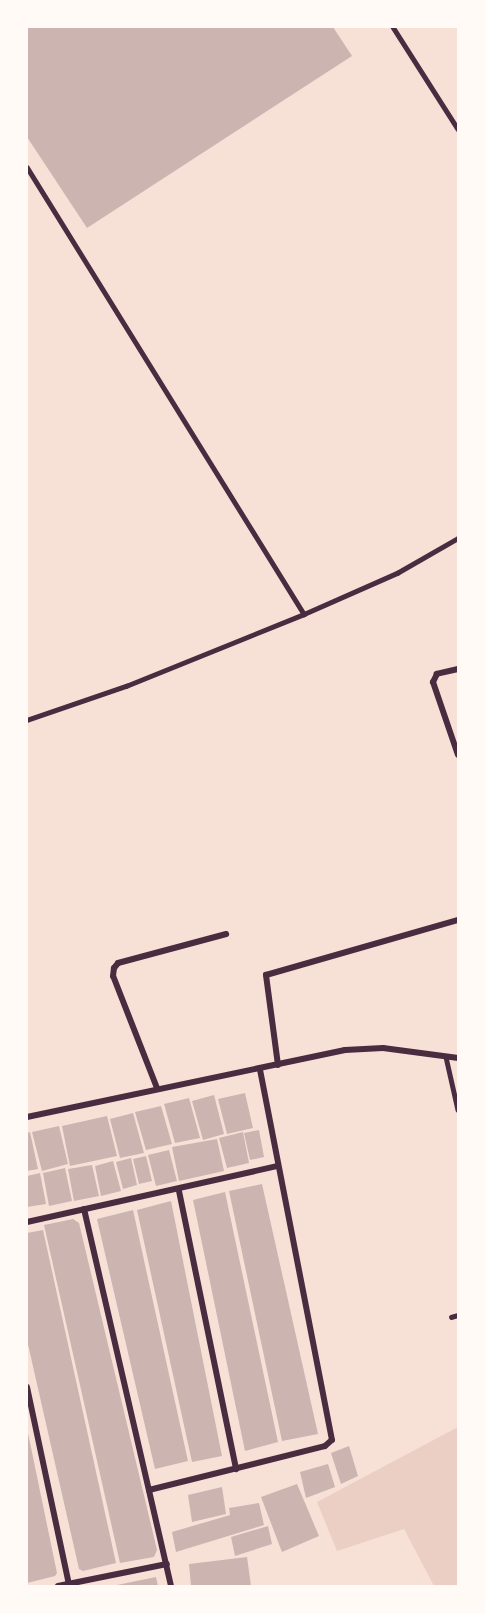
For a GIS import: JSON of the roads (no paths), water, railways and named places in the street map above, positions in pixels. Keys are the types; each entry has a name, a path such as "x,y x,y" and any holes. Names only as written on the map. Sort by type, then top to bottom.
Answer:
{"street":[{"path":"458,669 437,674 433,682 458,755"},
{"path":"278,1065 266,975 458,920"},
{"path":"157,1088 113,976 114,968 118,963 226,934"},
{"path":"27,1117 157,1088 367,1047 458,1058"},
{"path":"149,1490 325,1446 332,1440 260,1068"},
{"path":"27,1222 179,1191 278,1166"},
{"path":"179,1191 236,1469"},
{"path":"84,1209 171,1586"},
{"path":"27,1387 69,1584"},
{"path":"58,1586 167,1564"}],"lane":[{"path":"393,27 458,129"},
{"path":"27,167 30,177 304,614"},
{"path":"27,720 126,686 304,614 397,573 458,538"},
{"path":"446,1058 458,1110"},
{"path":"451,1317 458,1315"}]}
